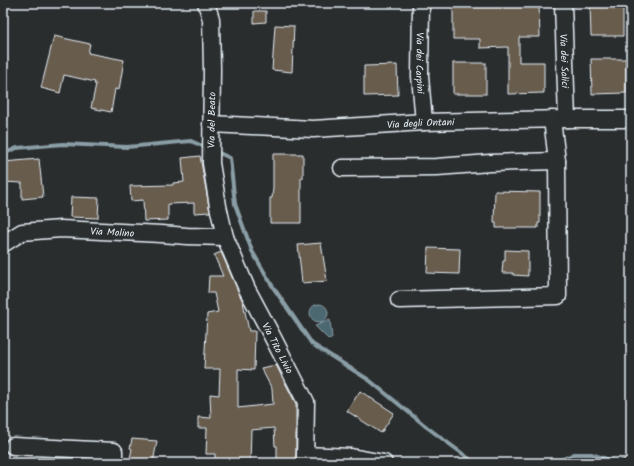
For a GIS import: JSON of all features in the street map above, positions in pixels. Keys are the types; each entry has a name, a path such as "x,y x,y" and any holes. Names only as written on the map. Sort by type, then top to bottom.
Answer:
{"street":[{"name":"Via del Beato","path":"206,3 211,19 211,163 225,237"},
{"name":"Via dei Carpini","path":"421,3 420,76 424,122"},
{"name":"Via dei Salici","path":"399,300 558,296 557,161 563,3"},
{"name":"Via degli Ontani","path":"211,132 313,129 424,122 559,119 631,120"},
{"path":"342,168 437,167 490,163 557,161"},
{"name":"Via Molino","path":"3,244 22,232 62,229 225,237"},
{"name":"Via Tito Livio","path":"225,237 247,290 306,402 305,459"},
{"path":"13,446 114,451 114,463"},
{"path":"305,459 351,457 384,463"}],"water":[{"path":"319,304 325,307 328,313 325,319 319,322 313,319 310,313 313,307"},
{"path":"330,320 332,338 328,339 315,326"}],"building":[{"path":"590,4 623,4 623,36 591,36"},
{"path":"539,5 540,37 519,37 519,62 544,62 544,93 508,94 508,47 480,48 480,39 453,39 453,6"},
{"path":"254,11 266,11 266,22 254,23"},
{"path":"275,25 294,26 292,72 272,70"},
{"path":"54,36 90,44 88,53 124,60 119,90 115,89 111,112 91,108 96,84 94,84 95,82 64,75 60,93 41,88"},
{"path":"591,59 626,59 626,93 592,94"},
{"path":"453,63 486,63 486,94 453,94"},
{"path":"397,65 398,95 364,96 364,66"},
{"path":"273,154 303,154 303,178 301,178 301,223 270,223 270,198 272,198 273,188"},
{"path":"200,156 210,212 194,213 194,203 168,204 168,220 144,221 143,200 131,201 130,186 173,185 173,183 184,182 182,158"},
{"path":"39,159 43,197 22,199 22,183 3,182 3,162"},
{"path":"495,191 540,192 540,223 538,223 538,228 496,228 496,223 494,223"},
{"path":"71,197 99,198 98,218 70,217"},
{"path":"321,243 327,281 302,283 298,245"},
{"path":"428,248 460,249 459,274 427,273"},
{"path":"505,250 528,251 528,276 513,275 513,273 502,273 503,261 505,261"},
{"path":"221,252 243,302 249,331 255,331 254,370 238,369 238,408 273,404 272,389 261,368 276,365 296,404 296,463 277,463 277,446 275,446 274,428 251,430 250,463 215,463 215,454 206,454 207,428 198,428 198,417 211,418 210,394 219,395 220,369 204,369 207,314 218,312 214,293 208,293 209,276 223,276 214,255"},
{"path":"360,391 394,413 381,433 347,411"},
{"path":"132,439 157,441 153,463 129,463 132,449 130,448"}],"waterway":[{"path":"3,154 17,148 63,144 127,147 191,141 207,148"},
{"path":"215,151 230,158 235,204 252,251 273,287 312,344 369,380 428,428 475,463"},
{"path":"555,463 574,454 591,454 618,463"},
{"path":"619,463 631,457"}]}
